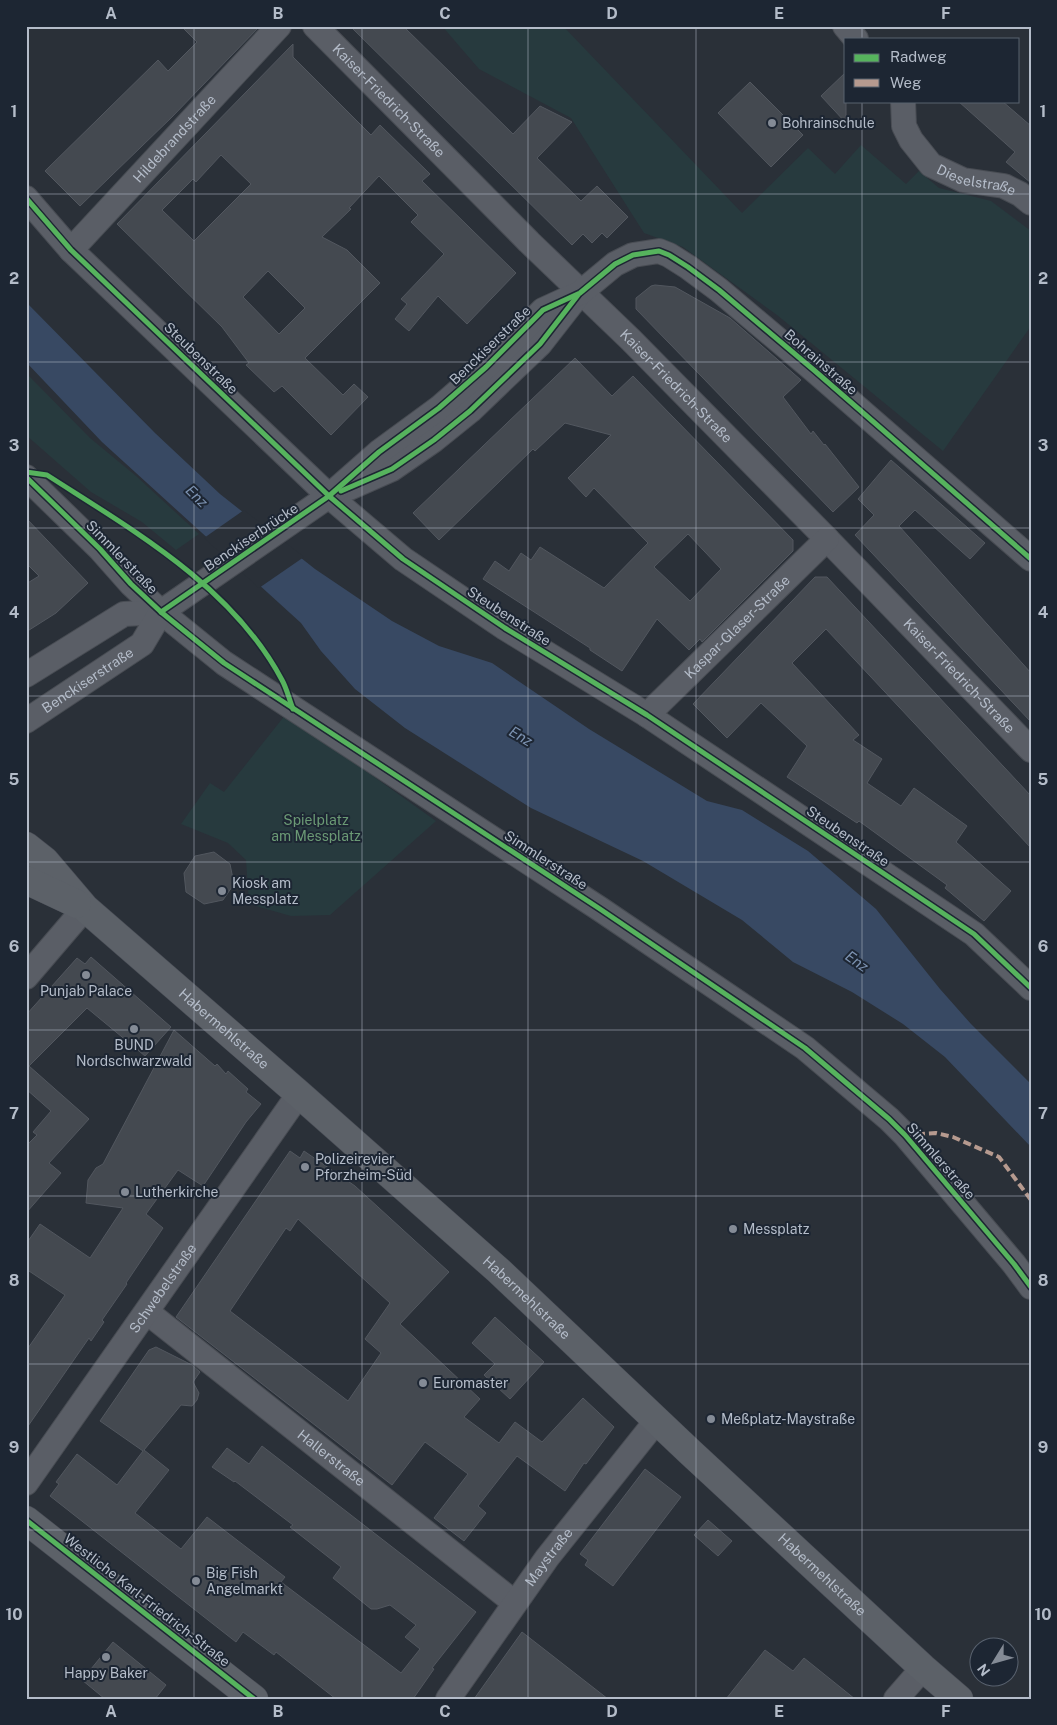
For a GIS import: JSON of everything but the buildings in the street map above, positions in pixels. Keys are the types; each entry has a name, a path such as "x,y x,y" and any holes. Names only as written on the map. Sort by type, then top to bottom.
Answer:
{"main road":[{"name":"Habermehlstraße","path":"26,846 45,861 85,908 499,1271 958,1699"},
{"name":"Habermehlstraße","path":"26,880 85,908"},
{"name":"Westliche Karl-Friedrich-Straße","path":"26,1520 254,1699"}],"street":[{"name":"Hildebrandstraße","path":"71,250 279,26"},
{"name":"Kaiser-Friedrich-Straße","path":"316,26 580,292 631,340 1031,750"},
{"path":"845,26 855,38"},
{"name":"Dieselstraße","path":"903,102 904,126 911,140 931,165 963,180 1004,186 1020,194 1031,203"},
{"name":"Steubenstraße","path":"26,198 71,250 329,496 403,559 505,628 647,715 974,934 1031,988"},
{"name":"Bohrainstraße","path":"580,292 616,264 633,255 658,252 669,255 726,296 1031,558"},
{"path":"329,496 392,468 434,440 470,411 540,344 580,292"},
{"name":"Simmlerstraße","path":"26,477 100,549 131,584 161,612 224,662 600,909 805,1048 889,1119 905,1135 1014,1264 1031,1287"},
{"name":"Benckiserbrücke","path":"161,612 329,496"},
{"name":"Kaspar-Glaser-Straße","path":"647,715 827,539"},
{"path":"26,675 124,614 161,612"},
{"name":"Benckiserstraße","path":"26,721 142,644 161,612"},
{"path":"26,977 85,908"},
{"name":"Schwebelstraße","path":"26,1483 299,1094"},
{"name":"Hallerstraße","path":"147,1312 515,1603"},
{"name":"Maystraße","path":"448,1699 570,1528 657,1420"},
{"path":"896,1699 923,1668"}],"green space":[{"path":"442,26 563,26 742,213 808,148 835,174 861,145 906,184 919,171 939,188 991,201 1031,231 1031,326 943,451 777,315 683,247 644,233 571,118 479,69"},
{"path":"26,373 90,438 136,476 199,534 176,550 142,522 91,492 26,435"},
{"name":"Spielplatz am Messplatz","path":"286,714 436,821 330,915 291,916 249,904 246,860 228,843 181,824 210,783 224,792"}],"water":[{"name":"Enz","path":"26,302 155,433 220,494 315,569 392,621 439,646 492,663 589,729 707,801 742,810 808,851 876,909 940,989 971,1024 1031,1084 1031,1147 945,1057 903,1024 852,992 793,962 742,920 643,861 531,808 405,728 355,689 321,651 301,623 102,442 26,362"}],"pier":[{"path":"244,510 304,557 259,588 204,538"}],"marked path":[{"path":"905,1135 936,1133 953,1137 999,1157 1031,1200"}],"cycle path":[{"path":"26,198 71,250 329,496 403,559 505,628 647,715 974,934 1031,988"},
{"path":"161,612 329,496 379,452 439,408 486,367 543,310 580,293 615,264 633,255 659,251 688,267 719,290 1031,559"},
{"path":"341,491 392,469 434,440 470,411 540,344 578,295"},
{"path":"26,472 47,475 113,517 178,563 209,589 236,616 261,646 282,680 293,709"},
{"path":"26,477 100,549 131,584 161,612 224,663 600,909 805,1048 889,1119 905,1135 1014,1264 1031,1287"},
{"path":"26,1520 254,1699"}],"place":[{"name":"Bohrainschule","path":"772,123"},
{"name":"Kiosk am Messplatz","path":"222,891"},
{"name":"Punjab Palace","path":"86,975"},
{"name":"BUND Nordschwarzwald","path":"134,1029"},
{"name":"Polizeirevier Pforzheim-Süd","path":"305,1167"},
{"name":"Lutherkirche","path":"125,1192"},
{"name":"Messplatz","path":"733,1229"},
{"name":"Euromaster","path":"423,1383"},
{"name":"Meßplatz-Maystraße","path":"711,1419"},
{"name":"Big Fish Angelmarkt","path":"196,1581"},
{"name":"Happy Baker","path":"106,1657"}]}
